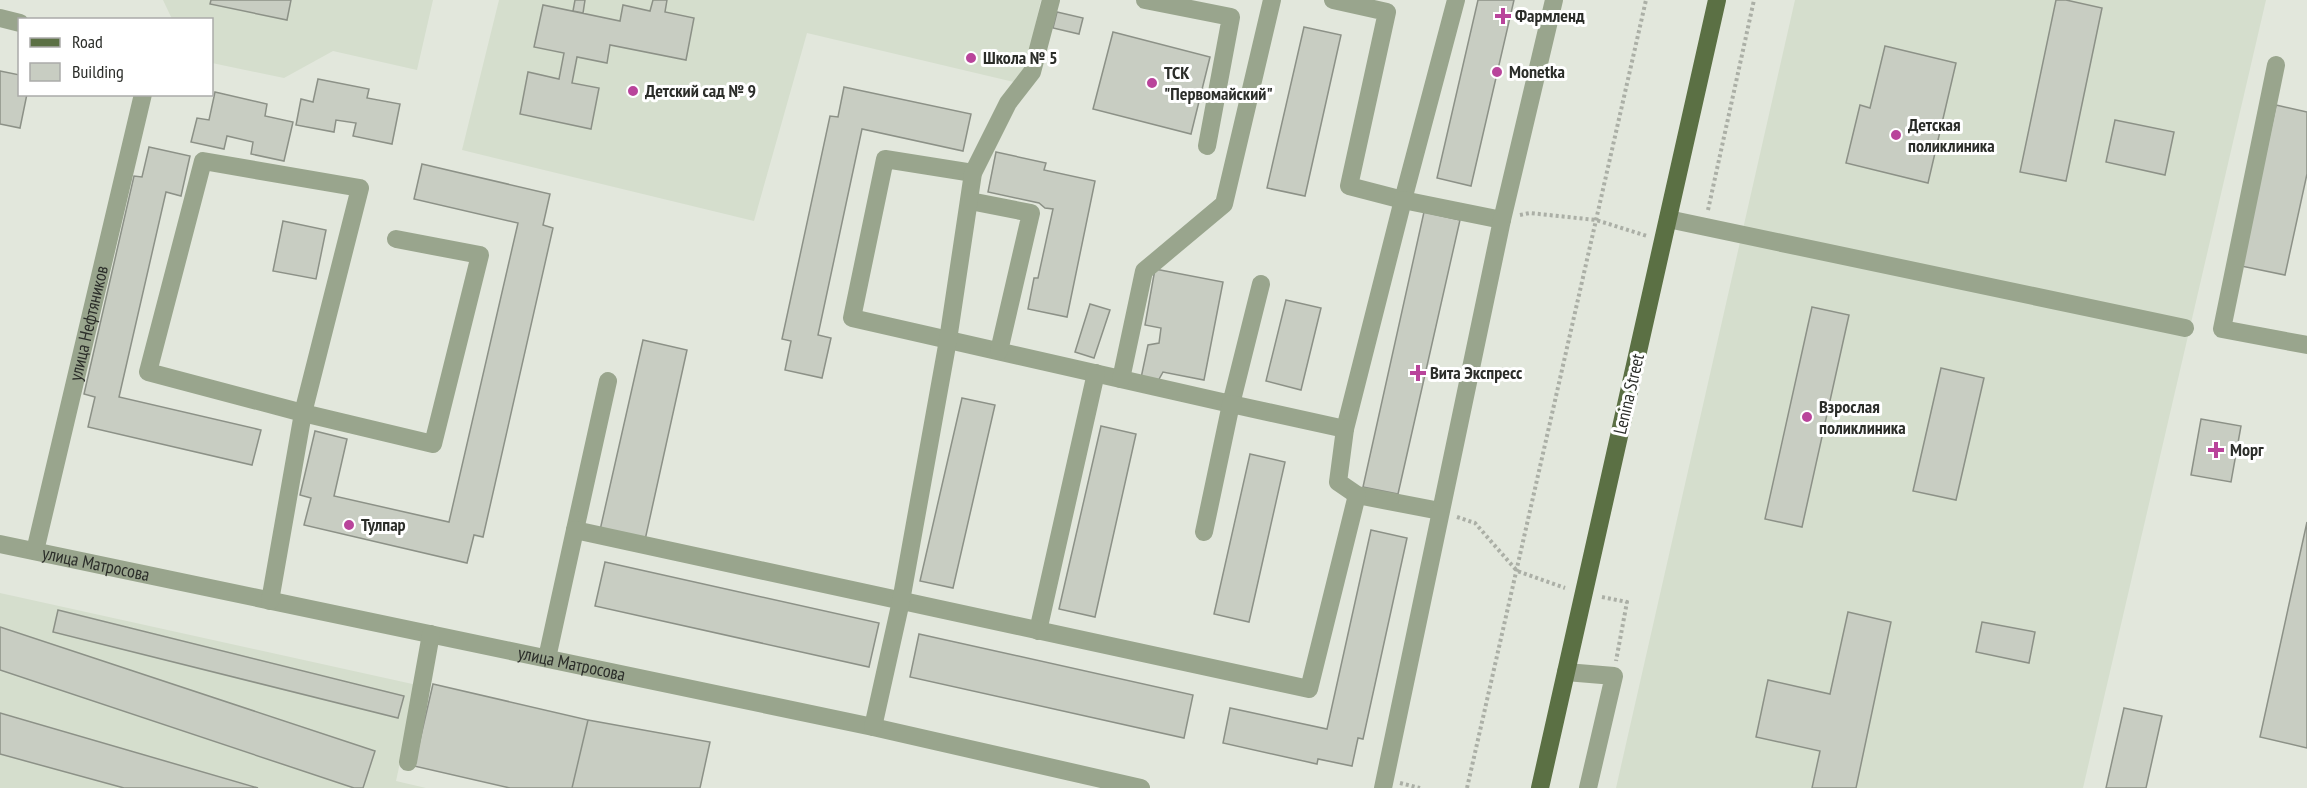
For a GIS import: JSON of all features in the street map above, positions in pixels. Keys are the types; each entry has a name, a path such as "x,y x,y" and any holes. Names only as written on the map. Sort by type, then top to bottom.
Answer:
{"main road":[{"name":"Lenina Street","path":"1540,788 1717,0"}],"street":[{"path":"873,727 901,601 948,340 973,173 1008,103 1032,72 1051,0"},
{"path":"1145,0 1231,17 1208,146"},
{"path":"1120,379 1144,271 1224,204 1272,0"},
{"path":"1333,0 1389,6 1349,186 1403,200 1502,220"},
{"path":"1440,511 1357,495 1338,482 1345,429 1456,0"},
{"path":"1383,788 1502,220 1554,0"},
{"path":"0,18 18,22"},
{"path":"2276,65 2222,329 2307,345"},
{"name":"улица Нефтяников","path":"35,551 143,96"},
{"path":"973,173 885,159 852,318 1345,429"},
{"path":"270,601 303,413 360,188 203,161 148,372 303,413 433,444 480,255 396,239"},
{"path":"970,201 1031,213 999,351"},
{"path":"1668,219 2185,328"},
{"path":"1203,532 1231,404 1261,284"},
{"path":"1038,631 1096,373"},
{"path":"548,658 608,381"},
{"path":"575,530 1309,689 1357,495"},
{"name":"улица Матросова","path":"0,544 873,727 1141,788"},
{"path":"408,762 431,634"},
{"path":"1566,672 1614,676 1588,788"}],"path":[{"path":"1467,788 1646,0"},
{"path":"1704,227 1754,0"},
{"path":"1502,220 1530,213 1596,220 1663,241"},
{"path":"1440,511 1475,523 1517,571 1565,588"},
{"path":"1602,597 1627,602 1614,676"}],"shaded area":[{"path":"163,0 433,0 417,70 333,51 284,78 213,63 213,18 172,18"},
{"name":"Детский сад № 9","path":"499,0 1041,0 1022,84 807,33 754,221 462,150"},
{"path":"1795,0 2266,0 2083,788 1616,788"},
{"path":"0,593 417,685 396,781 426,788 0,788"}],"building":[{"path":"211,0 291,0 287,20 210,4"},
{"path":"575,0 585,0 583,13 573,11"},
{"path":"653,0 667,0 665,12 694,18 686,60 610,45 607,63 577,57 572,83 599,88 591,129 520,114 528,72 559,79 564,53 534,47 543,5 620,21 623,5 650,11"},
{"path":"1478,0 1514,0 1471,186 1437,178"},
{"path":"2056,0 2102,8 2066,181 2020,172"},
{"path":"1057,12 1083,18 1079,34 1053,28"},
{"path":"1304,27 1341,35 1305,196 1267,188"},
{"name":"ТСК \"Первомайский\"","path":"1113,32 1210,57 1191,134 1093,109"},
{"name":"Детская поликлиника","path":"1885,46 1956,63 1928,183 1846,163 1860,105 1870,108"},
{"path":"0,71 18,75 18,96 27,96 20,128 0,124"},
{"path":"318,79 369,89 367,98 400,104 392,144 353,136 356,123 336,120 334,132 296,125 301,99 313,102"},
{"path":"844,87 971,114 963,151 862,129 818,335 831,338 822,378 785,370 791,341 782,339 830,116 838,117"},
{"path":"215,92 267,104 265,116 293,122 284,161 251,154 253,142 227,136 224,149 191,142 197,118 209,120"},
{"path":"2276,105 2307,112 2307,174 2285,275 2241,266"},
{"path":"2115,120 2174,132 2165,175 2106,162"},
{"path":"149,147 190,156 181,196 166,192 119,397 261,430 252,465 88,427 95,397 84,394 134,176 142,177"},
{"path":"996,152 1046,163 1044,170 1095,181 1067,317 1028,309 1034,278 1038,278 1053,209 1045,208 1039,203 988,192"},
{"path":"422,164 550,194 543,225 553,228 483,537 474,535 467,563 304,525 311,498 300,495 315,431 347,439 334,496 449,522 518,223 414,199"},
{"path":"1424,212 1460,220 1398,494 1363,487"},
{"path":"283,221 326,230 316,279 273,271"},
{"path":"1155,269 1223,282 1204,380 1163,372 1158,381 1141,378 1148,345 1159,343 1161,328 1145,325"},
{"path":"1286,300 1321,308 1301,390 1266,381"},
{"path":"1090,304 1110,310 1094,358 1075,352"},
{"name":"Взрослая поликлиника","path":"1812,307 1849,315 1802,527 1765,519"},
{"path":"643,340 687,350 643,549 598,539"},
{"path":"1941,368 1984,378 1956,500 1913,491"},
{"path":"962,398 995,405 953,588 920,581"},
{"name":"Морг","path":"2201,419 2241,426 2231,482 2191,475"},
{"path":"1101,426 1136,434 1095,617 1059,609"},
{"path":"1250,454 1285,462 1249,622 1214,614"},
{"path":"2307,522 2307,748 2260,737"},
{"path":"1371,530 1407,538 1363,739 1358,738 1352,766 1318,759 1317,764 1223,743 1230,708 1327,729"},
{"path":"605,562 879,623 869,667 595,606"},
{"path":"58,610 404,696 398,718 53,632"},
{"path":"1848,612 1891,622 1856,788 1812,788 1820,751 1756,737 1768,680 1830,694"},
{"path":"1982,622 2035,632 2029,663 1976,652"},
{"path":"0,627 375,751 363,788 354,788 0,670"},
{"path":"919,634 1193,695 1184,738 910,677"},
{"path":"433,684 588,720 572,788 510,788 414,766"},
{"path":"2124,708 2162,716 2146,788 2106,788"},
{"path":"0,713 258,788 124,788 0,754"},
{"path":"588,720 710,742 700,788 572,788"}],"place":[{"name":"Фармленд","path":"1503,16"},
{"name":"Школа № 5","path":"971,58"},
{"name":"Monetka","path":"1497,72"},
{"name":"ТСК \"Первомайский\"","path":"1152,83"},
{"name":"Детский сад № 9","path":"633,91"},
{"name":"Детская поликлиника","path":"1896,135"},
{"name":"Вита Экспресс","path":"1418,373"},
{"name":"Взрослая поликлиника","path":"1807,417"},
{"name":"Морг","path":"2216,450"},
{"name":"Тулпар","path":"349,525"}]}
